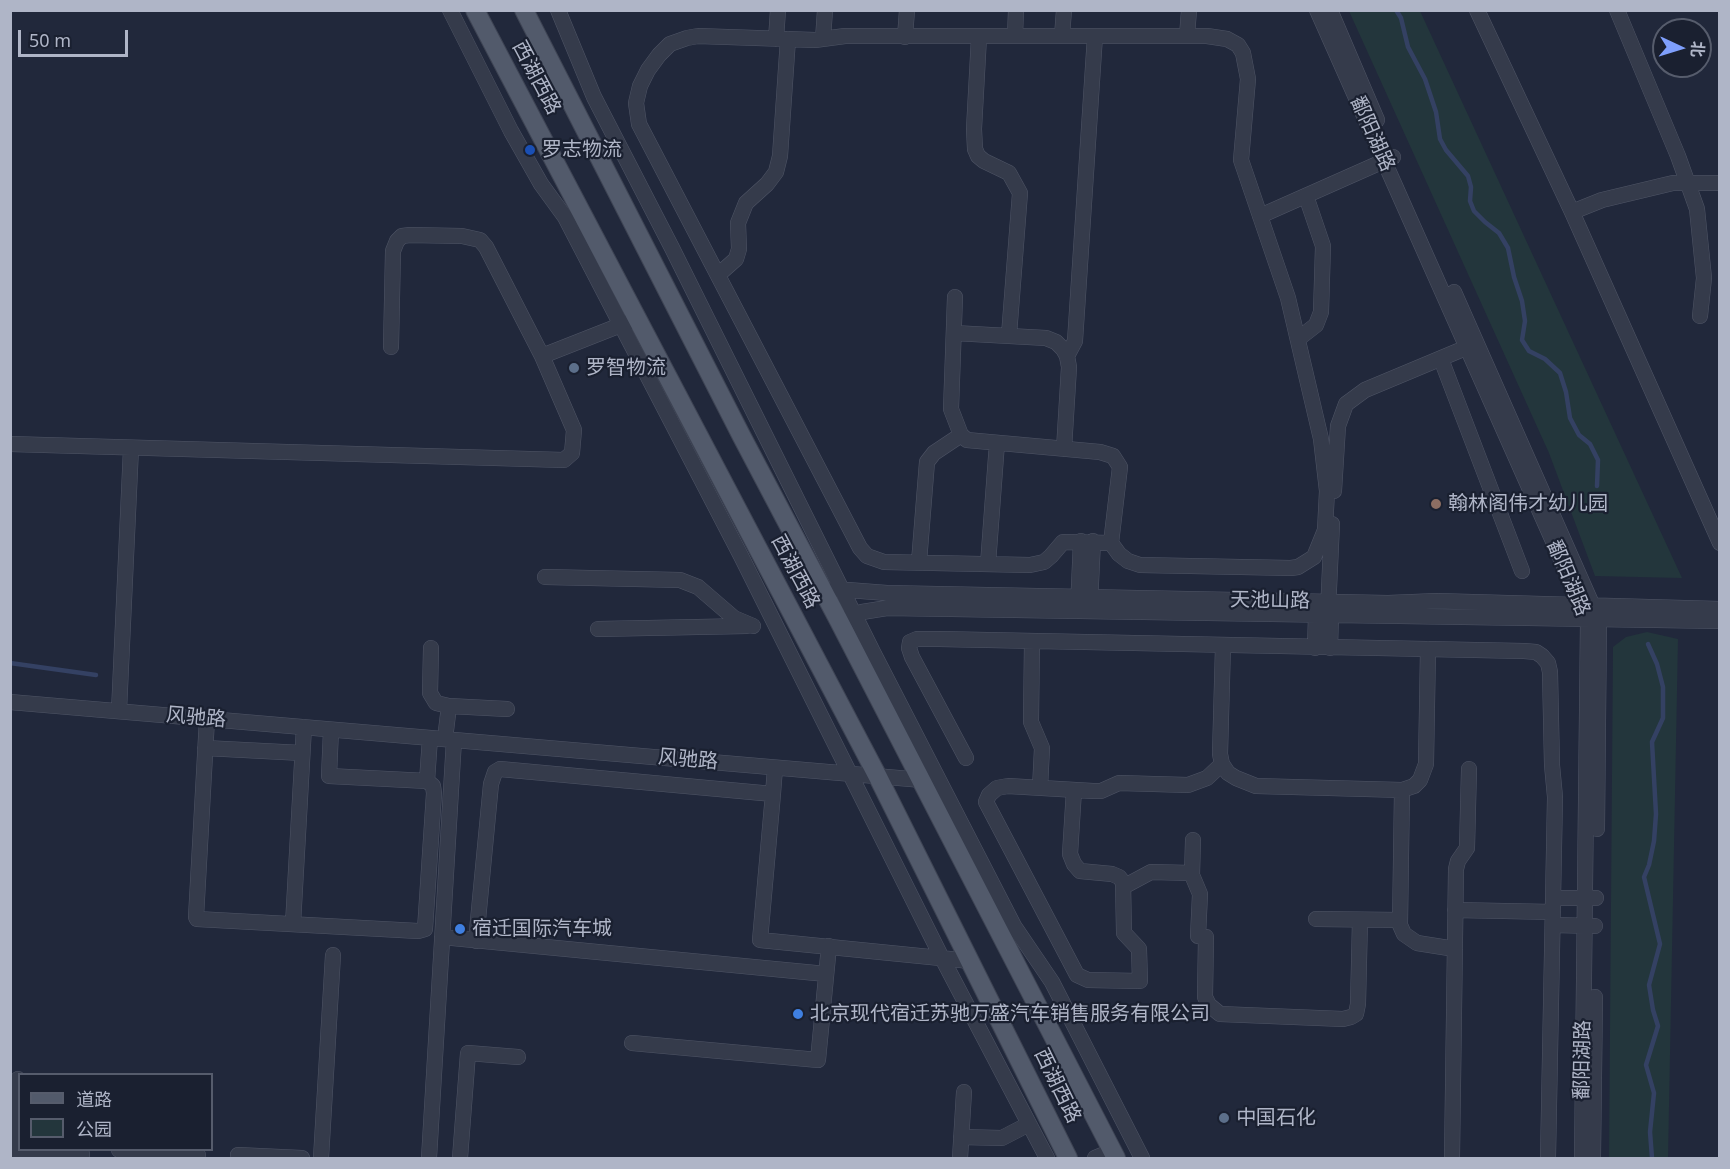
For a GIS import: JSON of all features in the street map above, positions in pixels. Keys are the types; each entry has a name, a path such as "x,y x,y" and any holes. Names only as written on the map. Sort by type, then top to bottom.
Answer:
{"main road":[{"name":"西湖西路","path":"475,10 629,322 795,619 878,777 1068,1158"},
{"name":"西湖西路","path":"524,10 742,437 822,587 847,618 922,780 1114,1155"}],"street":[{"path":"450,10 511,131 541,184 566,217 629,322 774,623 942,958 1047,1158"},
{"path":"558,10 594,97 672,248 842,590 847,618 1014,926 1052,982 1143,1158"},
{"path":"718,274 736,258 739,249 738,223 746,203 767,184 776,172 780,156 782,39 778,10"},
{"path":"823,39 825,10"},
{"path":"905,37 907,10"},
{"path":"1015,36 1016,10"},
{"path":"1062,36 1064,10"},
{"path":"1187,36 1189,10"},
{"name":"鄱阳湖路","path":"1317,10 1389,159 1591,613 1593,1158"},
{"name":"鄱阳湖路","path":"1330,10 1389,159"},
{"path":"1477,10 1572,212 1719,543"},
{"path":"1617,10 1678,156 1697,209 1704,278 1700,316"},
{"path":"1067,356 1075,341 1095,36"},
{"path":"955,297 951,410 961,435 967,440 1108,453 1120,467 1111,543 1128,561 1140,566 1291,568 1298,567 1314,557 1325,530 1327,491 1322,439 1288,298 1241,160 1248,79 1243,53 1238,45 1227,39 1187,36 687,38 670,44 658,55 640,86 636,103 639,124 860,548 867,556 874,560 1037,565 1052,556 1063,542 1111,543"},
{"path":"979,37 975,149 984,161 1009,173 1020,193 1009,335"},
{"path":"1260,216 1389,159"},
{"path":"1572,212 1612,198 1673,183 1719,183"},
{"path":"1298,339 1316,325 1321,312 1323,246 1306,196"},
{"path":"10,444 564,460 572,453 574,430 542,356 486,247 480,240 462,236 410,235 402,236 397,241 393,251 391,347"},
{"path":"542,356 629,322"},
{"path":"954,333 1046,338 1056,342 1063,349 1069,367 1064,448"},
{"path":"1322,648 1338,426 1346,404 1365,390 1472,345"},
{"path":"1441,358 1522,571"},
{"path":"919,562 927,462 934,453 961,435"},
{"path":"988,564 997,442"},
{"path":"119,711 131,448"},
{"path":"1084,604 1087,541"},
{"path":"545,577 680,580 698,587 734,618 753,626"},
{"name":"天池山路","path":"822,587 1084,604 1326,612 1591,613 1719,609"},
{"name":"天池山路","path":"847,618 887,608 1084,604"},
{"name":"天池山路","path":"1591,613 1719,621"},
{"path":"598,628 753,626 795,619"},
{"path":"966,758 912,657 910,642 917,639 939,639 1536,652 1548,663 1555,797 1548,1158"},
{"path":"1032,641 1031,722 1042,748 1040,788"},
{"path":"1223,646 1220,754 1222,764 1228,773 1256,786 1402,790 1414,786 1420,780 1426,764 1428,650"},
{"path":"431,648 430,693 432,699 440,705 507,709"},
{"name":"风驰路","path":"10,702 922,780"},
{"path":"428,781 443,739 449,706"},
{"path":"207,719 196,917 201,920 418,932 425,929 433,786 428,781 329,776 331,730"},
{"path":"293,924 304,727"},
{"path":"429,1158 442,938 443,739"},
{"path":"206,748 302,753"},
{"path":"626,780 628,755"},
{"path":"1074,790 1070,854 1080,871 1113,874 1123,882 1124,933 1139,949 1140,981 1088,980 1077,975 986,802 989,795 997,788 1008,786 1101,791 1119,783 1188,785 1208,778 1222,764"},
{"path":"476,941 491,784 495,772 507,768 772,794"},
{"path":"775,768 760,940 970,961"},
{"path":"1452,1158 1456,869 1458,861 1467,849 1469,769"},
{"path":"1402,790 1400,920 1404,934 1417,943 1455,949"},
{"path":"1193,840 1192,873 1200,894 1198,936 1206,937 1205,997 1209,1005 1220,1014 1343,1019 1356,1014 1360,920"},
{"path":"1123,887 1151,872 1192,873"},
{"path":"1553,912 1591,898"},
{"path":"1455,910 1553,912 1591,926"},
{"path":"1316,919 1400,920"},
{"name":"鄱阳湖路","path":"1582,1158 1591,926"},
{"path":"442,938 826,974"},
{"path":"632,1043 818,1060 829,946"},
{"path":"321,1158 333,955"},
{"path":"460,1158 468,1053 518,1056"},
{"path":"18,1079 12,1152 82,1154 82,1158"},
{"path":"960,1158 964,1092"},
{"path":"961,1137 1002,1138 1029,1124"},
{"path":"151,1151 198,1154"},
{"path":"238,1155 302,1158"},
{"path":"1095,1158 1114,1155"}],"green space":[{"path":"1349,11 1420,11 1682,578 1595,576 1549,453"},
{"path":"1647,632 1678,639 1668,1158 1609,1158 1613,647 1626,637"}],"waterway":[{"path":"1396,10 1401,18 1408,47 1425,79 1436,112 1440,139 1446,150 1468,176 1471,187 1470,201 1474,211 1499,233 1508,248 1522,301 1525,321 1522,340 1529,351 1545,359 1560,373 1570,418 1579,435 1590,444 1598,460 1597,486"},
{"path":"1648,644 1657,664 1663,687 1663,718 1652,742 1656,814 1654,841 1644,877 1660,944 1649,985 1658,1026 1646,1065 1654,1093 1650,1132 1652,1158"},
{"path":"10,663 96,675"}],"place":[{"name":"罗志物流","path":"530,150"},
{"name":"罗智物流","path":"574,368"},
{"name":"翰林阁伟才幼儿园","path":"1436,504"},
{"name":"宿迁国际汽车城","path":"460,929"},
{"name":"北京现代宿迁苏驰万盛汽车销售服务有限公司","path":"798,1014"},
{"name":"中国石化","path":"1224,1118"}]}
